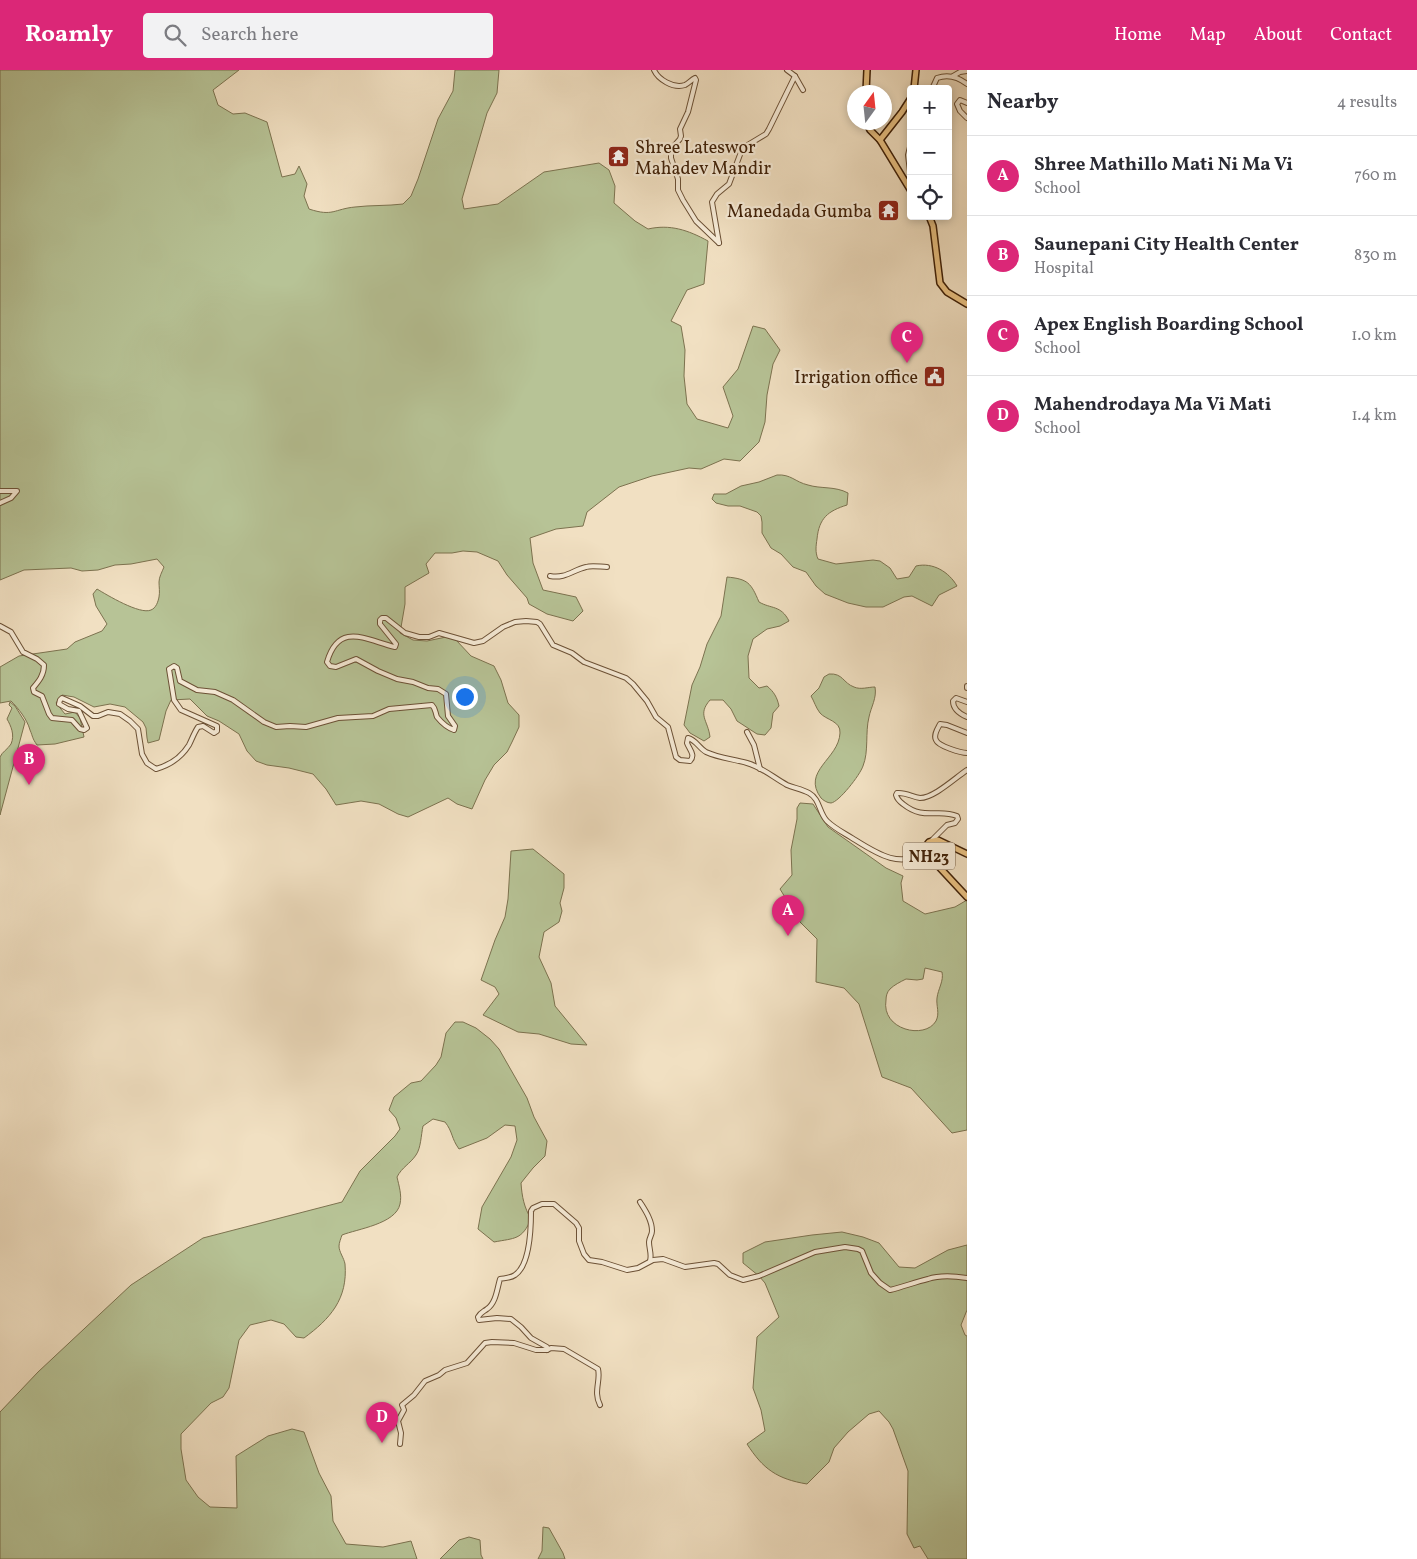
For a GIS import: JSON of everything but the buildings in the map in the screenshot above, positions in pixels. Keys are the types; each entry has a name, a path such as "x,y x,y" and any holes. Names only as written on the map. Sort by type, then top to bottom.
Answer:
{"main road":[{"path":"866,85 867,70"},
{"path":"914,85 916,70"},
{"path":"880,140 907,104"},
{"path":"870,130 880,140 907,184"},
{"path":"931,220 940,283 947,292 967,304"},
{"name":"NH23","path":"967,854 938,840 928,844 926,851 967,898"}],"street":[{"path":"654,70 661,80 675,85 681,86 695,78 696,80 688,112 680,129 681,136 671,152 671,158 678,179 678,190 683,200 696,221 719,243 712,202 717,194 729,184 746,146 766,134 796,76"},
{"path":"787,70 796,76 804,90"},
{"path":"934,85 937,78 953,76 967,71"},
{"path":"953,76 967,84"},
{"path":"967,103 960,100 957,104 960,111 967,118"},
{"path":"0,490 17,491 11,498 0,503"},
{"path":"550,576 572,574 587,566 607,568"},
{"path":"0,626 11,632 23,652 38,659 44,666 44,672 33,688 34,692 42,696 52,718 72,720 80,729 84,730 87,728 79,711 68,709 59,704 62,698 80,706 93,716 108,712 120,714 138,729 142,754 147,763 156,769 169,766 178,758 189,745 198,727 204,726 214,733 217,731 217,726 181,710 174,700 169,669 174,666 177,668 180,681 197,690 215,692 233,700 264,722 276,727 306,727 338,718 373,716 389,709 432,705 437,716 448,728 454,730 455,726 448,716 446,694 438,689 397,679 356,659 336,667 330,666 327,662 328,657 339,641 354,635 395,647 396,644 380,624 382,618 386,618 405,633 419,637 429,637 439,633 474,642 483,641 503,627 515,622 537,622 553,645 572,653 584,662 626,678 633,684 647,701 656,717 668,727 676,757 680,760 690,761 693,758 687,743 688,738 706,751 729,760 747,763 790,786 810,793 815,797 826,821 872,850 896,859 919,856 926,851"},
{"path":"967,702 956,698 953,701 956,710 961,715 967,717"},
{"path":"967,733 940,724 935,737 939,743 958,752 967,753"},
{"path":"746,732 754,745 760,769"},
{"path":"932,841 947,825 955,823 958,819 957,816 918,813 897,799 896,795 902,792 919,798 935,794 967,770"},
{"path":"640,1202 649,1216 651,1224 652,1233 648,1241 651,1252 650,1261"},
{"path":"547,1350 547,1347 531,1338 511,1319 479,1320 478,1317 492,1303 500,1279 509,1278 517,1274 522,1268 530,1244 531,1211 533,1208 552,1203 576,1223 579,1228 579,1241 584,1254 589,1260 611,1264 627,1270 638,1268 650,1261 663,1259 686,1267 714,1263 718,1264 730,1275 743,1280 759,1276 815,1252 845,1247 858,1249 862,1252 871,1273 890,1290 941,1276 967,1278"},
{"path":"400,1444 401,1433 398,1422 404,1410 402,1405 414,1395 425,1381 445,1370 467,1363 485,1343 514,1342 536,1350 564,1349 598,1369 597,1385 600,1405"}],"green space":[{"path":"0,70 239,70 213,90 218,105 233,114 245,113 267,122 282,177 295,174 299,166 307,184 304,196 309,209 329,212 355,207 403,204 411,196 438,119 453,91 455,70 499,70 497,93 487,113 462,199 464,209 498,204 544,172 599,163 609,170 615,186 614,203 635,221 648,229 664,227 679,229 708,241 704,284 687,290 671,321 681,326 685,350 684,376 687,404 697,419 728,428 733,416 723,387 738,369 753,326 765,329 780,350 773,364 767,395 765,422 759,442 740,461 724,459 701,469 689,468 652,476 619,487 587,512 583,526 556,529 530,538 533,563 543,590 576,597 583,611 573,621 547,614 529,604 527,598 507,575 498,561 477,552 435,553 426,564 429,573 405,587 405,604 400,633 413,640 427,641 446,637 456,640 471,656 494,666 501,680 508,703 519,715 519,727 507,752 494,765 472,809 457,804 448,798 408,817 379,804 361,801 336,805 326,789 313,774 256,761 247,751 239,734 219,721 207,716 190,699 171,700 166,711 159,740 148,743 146,728 143,722 125,707 110,704 94,707 74,697 62,695 56,703 65,714 75,712 80,718 84,737 55,744 37,745 27,722 11,701 0,703 0,667 19,656 67,649 75,642 102,631 107,624 96,606 93,594 97,589 139,610 153,609 159,599 159,580 164,567 157,559 115,565 98,570 82,571 71,568 24,570 0,580"},
{"path":"777,475 790,477 804,484 838,489 848,493 847,505 830,513 822,521 816,547 818,559 836,564 880,561 890,568 897,579 909,577 916,566 928,565 945,572 957,586 939,595 932,606 912,596 904,597 883,607 866,607 848,603 825,594 816,586 806,572 793,567 781,554 771,548 762,533 761,516 757,512 740,506 716,503 712,499 714,494 726,494 741,486"},
{"path":"727,577 740,579 748,583 754,590 759,602 783,612 789,621 780,626 767,629 753,639 748,656 749,678 759,688 767,686 775,695 779,706 773,713 771,728 765,735 757,734 737,721 731,709 723,700 710,700 704,710 704,718 710,737 704,741 690,733 684,725 692,685 707,644 721,616"},
{"path":"829,674 837,675 857,688 875,687 875,699 868,723 866,754 863,766 849,788 831,803 821,798 816,789 815,780 818,772 838,742 840,729 836,723 820,713 811,696 819,688 824,677"},
{"path":"10,702 15,706 25,722 0,815 0,757 11,744 13,737 7,719 12,708 9,705"},
{"path":"800,803 813,804 828,827 886,868 903,876 901,883 903,901 925,914 955,907 967,900 967,1130 952,1133 911,1088 882,1077 859,1004 844,988 816,982 817,939 800,922 780,889 792,875 791,850 797,819 797,808","holes":["925,968 942,972 937,998 937,1018 930,1027 914,1031 905,1029 890,1019 886,1010 886,999 889,990 906,979 923,979"]},
{"path":"533,849 564,874 564,888 560,903 562,911 559,922 544,932 539,957 551,983 555,1006 587,1045 571,1044 539,1034 518,1032 483,1015 499,994 495,987 481,980 505,917 511,851"},
{"path":"455,1022 463,1022 476,1028 499,1049 527,1098 534,1117 547,1141 545,1156 521,1183 524,1202 531,1219 528,1226 513,1239 494,1242 478,1229 482,1207 511,1157 517,1140 515,1126 505,1125 487,1138 459,1149 445,1122 433,1119 423,1126 418,1152 397,1177 401,1197 397,1211 375,1225 342,1235 339,1246 345,1264 344,1288 329,1315 304,1338 296,1337 284,1324 271,1320 250,1325 239,1340 229,1388 223,1397 211,1403 181,1434 181,1449 186,1480 198,1497 210,1507 237,1508 236,1456 268,1436 292,1429 304,1432 319,1473 331,1496 333,1521 346,1544 383,1547 411,1541 417,1559 0,1559 0,1412 38,1372 131,1285 203,1238 342,1202 360,1171 400,1129 396,1118 389,1110 394,1097 411,1083 421,1081 436,1065 441,1057 446,1033"},
{"path":"842,1232 879,1243 899,1267 915,1268 948,1250 967,1245 967,1310 961,1325 967,1336 967,1559 928,1559 920,1546 914,1548 907,1534 908,1471 893,1429 879,1411 869,1414 848,1432 834,1448 829,1462 807,1484 787,1479 772,1472 759,1460 747,1444 765,1431 761,1410 753,1388 757,1337 779,1317 765,1283 743,1263 743,1253 765,1242"},
{"path":"543,1527 549,1528 565,1559 538,1559 542,1551"},
{"path":"469,1537 480,1540 483,1559 440,1559 459,1540"}],"place":[{"name":"Shree Lateswor Mahadev Mandir","path":"619,157"},
{"name":"Manedada Gumba","path":"888,211"},
{"name":"Apex English Boarding School","path":"907,363"},
{"name":"Irrigation office","path":"934,377"},
{"name":"Saunepani City Health Center","path":"29,785"},
{"name":"Shree Mathillo Mati Ni Ma Vi","path":"788,936"},
{"name":"Mahendrodaya Ma Vi Mati","path":"382,1443"}]}
